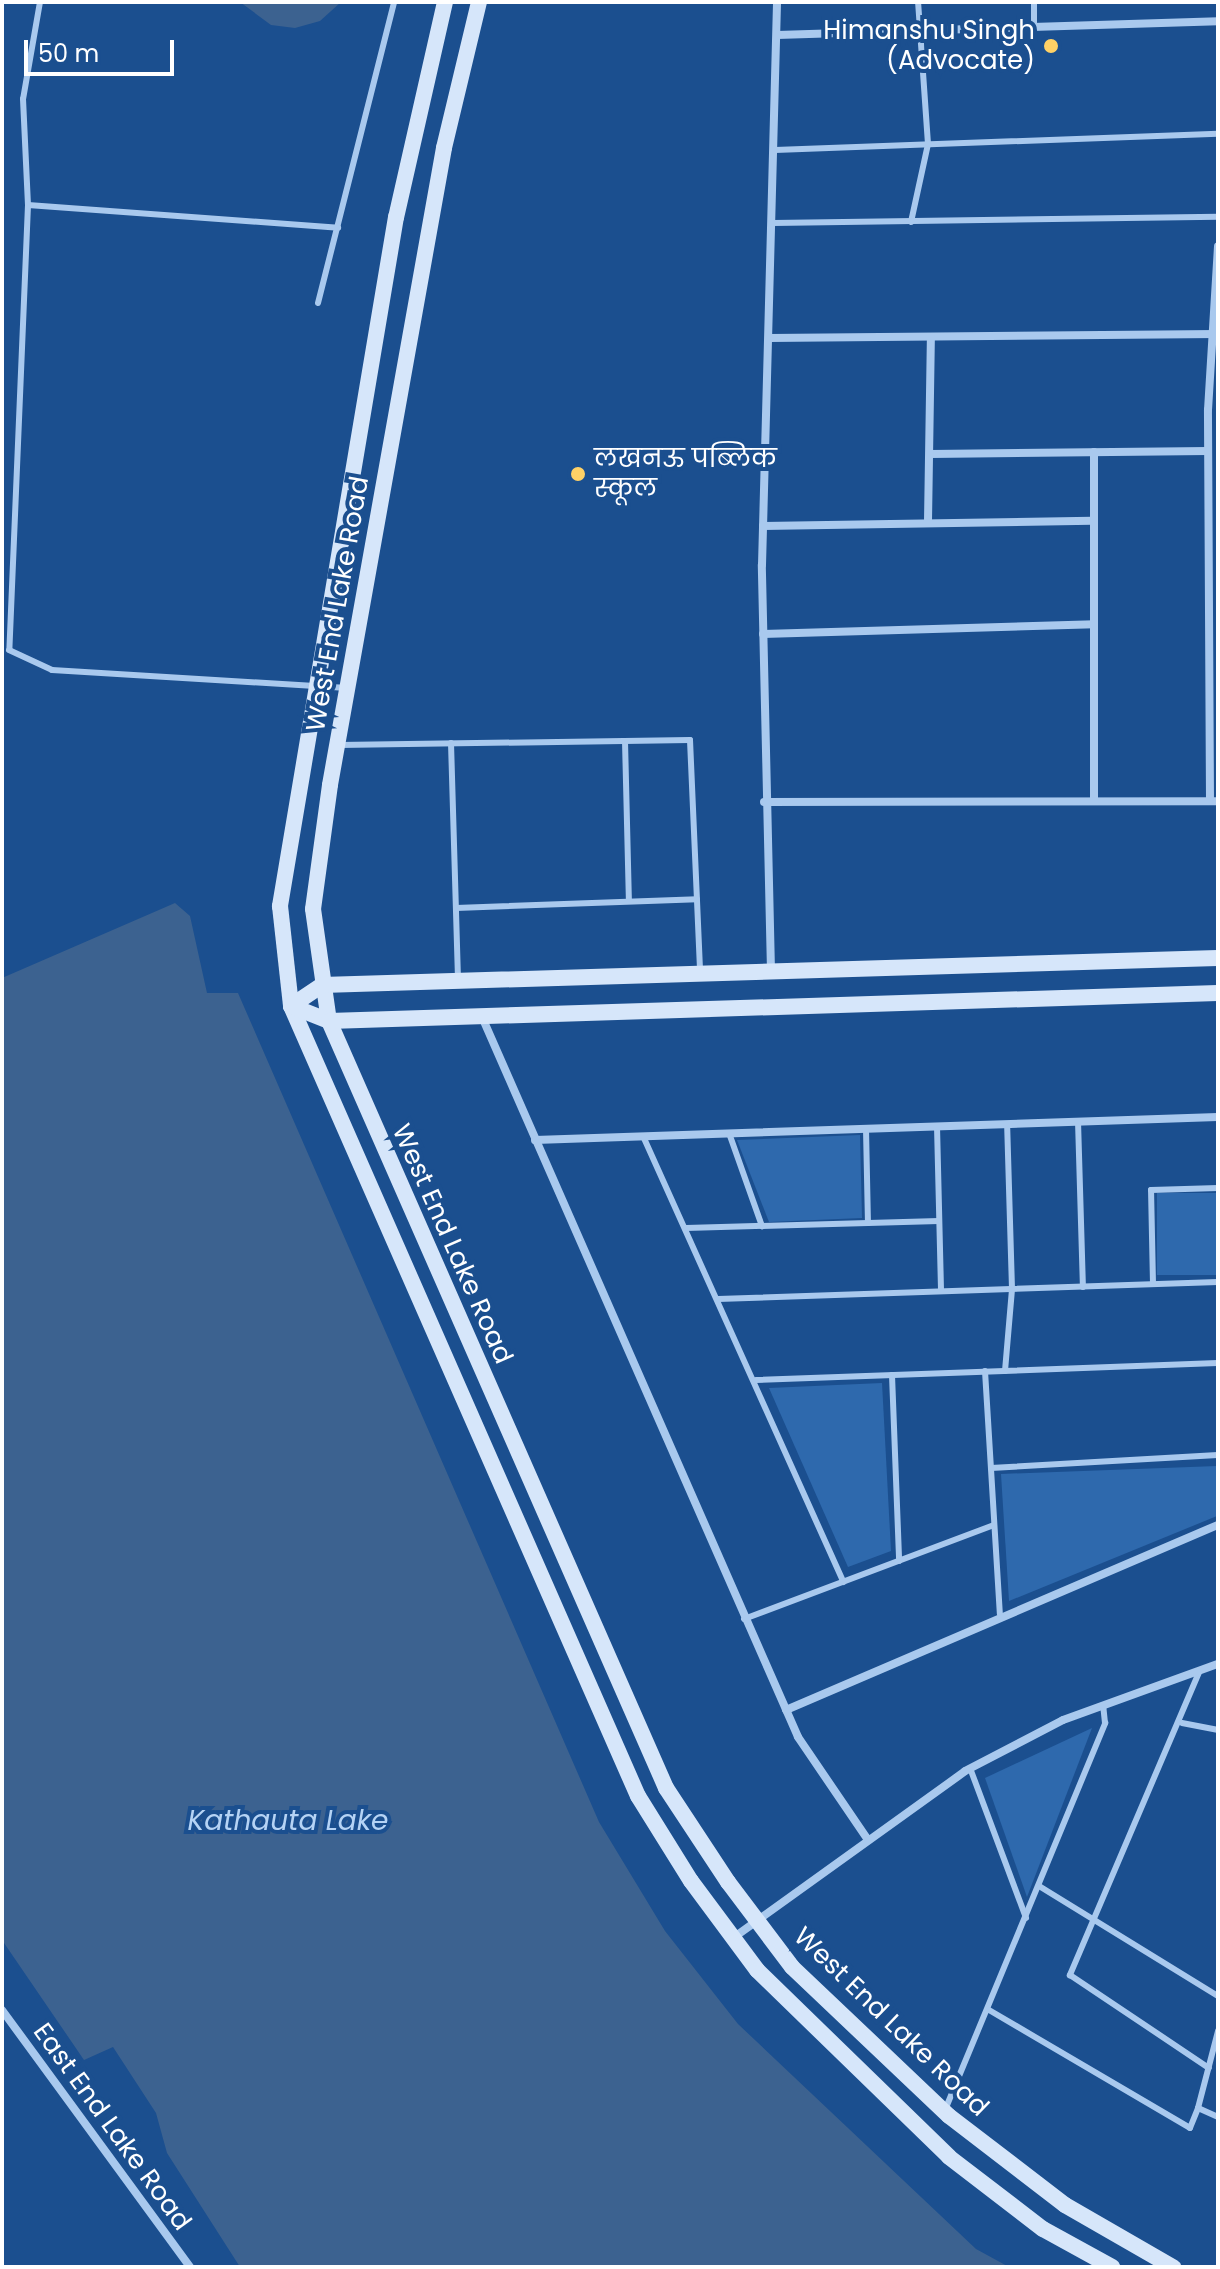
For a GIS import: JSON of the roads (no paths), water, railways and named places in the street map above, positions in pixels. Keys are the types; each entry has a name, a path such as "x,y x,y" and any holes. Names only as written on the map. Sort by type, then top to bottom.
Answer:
{"street":[{"name":"West End Lake Road","path":"445,2 396,217 280,906 291,1006 638,1796 757,1970 949,2157 1043,2229 1112,2267"},
{"name":"West End Lake Road","path":"479,2 444,148 337,745 313,909 329,1021 666,1788 755,1921 792,1967 944,2112 1065,2205 1173,2267"},
{"path":"771,971 764,802 763,526 777,2"},
{"path":"777,35 1218,21"},
{"path":"764,802 1214,801 1213,512 1208,451 1218,246"},
{"path":"769,338 1215,334"},
{"path":"928,521 931,337"},
{"path":"930,454 1208,451"},
{"path":"1094,452 1094,801"},
{"path":"763,526 928,521 1092,521"},
{"path":"763,634 1094,624"},
{"path":"291,1006 322,985 1218,958"},
{"path":"291,1006 329,1021 1218,993"},
{"path":"481,1015 786,1710 866,1837"},
{"path":"535,1140 1218,1117"},
{"path":"786,1710 1000,1614 1218,1525"},
{"path":"733,1938 866,1837 970,1768 1103,1705 1218,1664"},
{"name":"East End Lake Road","path":"2,2010 190,2267"}],"lane":[{"path":"40,2 23,99 28,205 9,650 52,670 317,681 347,688"},
{"path":"318,303 394,2"},
{"path":"911,222 928,144 918,2"},
{"path":"1034,2 1034,27"},
{"path":"775,150 1218,134"},
{"path":"28,205 338,228"},
{"path":"773,223 1218,217"},
{"path":"337,745 690,740 700,973"},
{"path":"625,741 629,901"},
{"path":"451,743 458,980"},
{"path":"456,908 697,899"},
{"path":"1078,1121 1083,1287"},
{"path":"1005,1371 1012,1289 1007,1124"},
{"path":"937,1126 941,1291"},
{"path":"866,1129 868,1223"},
{"path":"729,1133 762,1226"},
{"path":"643,1136 756,1380 843,1582"},
{"path":"1153,1284 1151,1190 1218,1188"},
{"path":"686,1228 939,1221"},
{"path":"718,1299 1218,1282"},
{"path":"756,1380 1218,1363"},
{"path":"985,1371 1000,1614"},
{"path":"892,1375 899,1561"},
{"path":"991,1468 1218,1455"},
{"path":"744,1619 994,1525"},
{"path":"1200,1670 1182,1723 1070,1975 1209,2068"},
{"path":"944,2112 989,2010 1105,1723 1103,1705"},
{"path":"1182,1723 1218,1730"},
{"path":"970,1768 1026,1918"},
{"path":"1039,1886 1218,1996"},
{"path":"989,2010 1190,2128 1218,2031"},
{"path":"1198,2108 1218,2117"}],"water":[{"path":"240,2 341,2 320,21 295,28 271,25"},
{"name":"Kathauta Lake","path":"175,903 190,916 207,993 238,993 599,1822 665,1931 738,2024 976,2249 1009,2267 240,2267 167,2153 156,2113 113,2047 84,2060 2,1940 2,978"}],"place":[{"name":"Himanshu Singh (Advocate)","path":"1051,46"},
{"name":"लखनऊ पब्लिक स्कूल","path":"578,474"}]}
